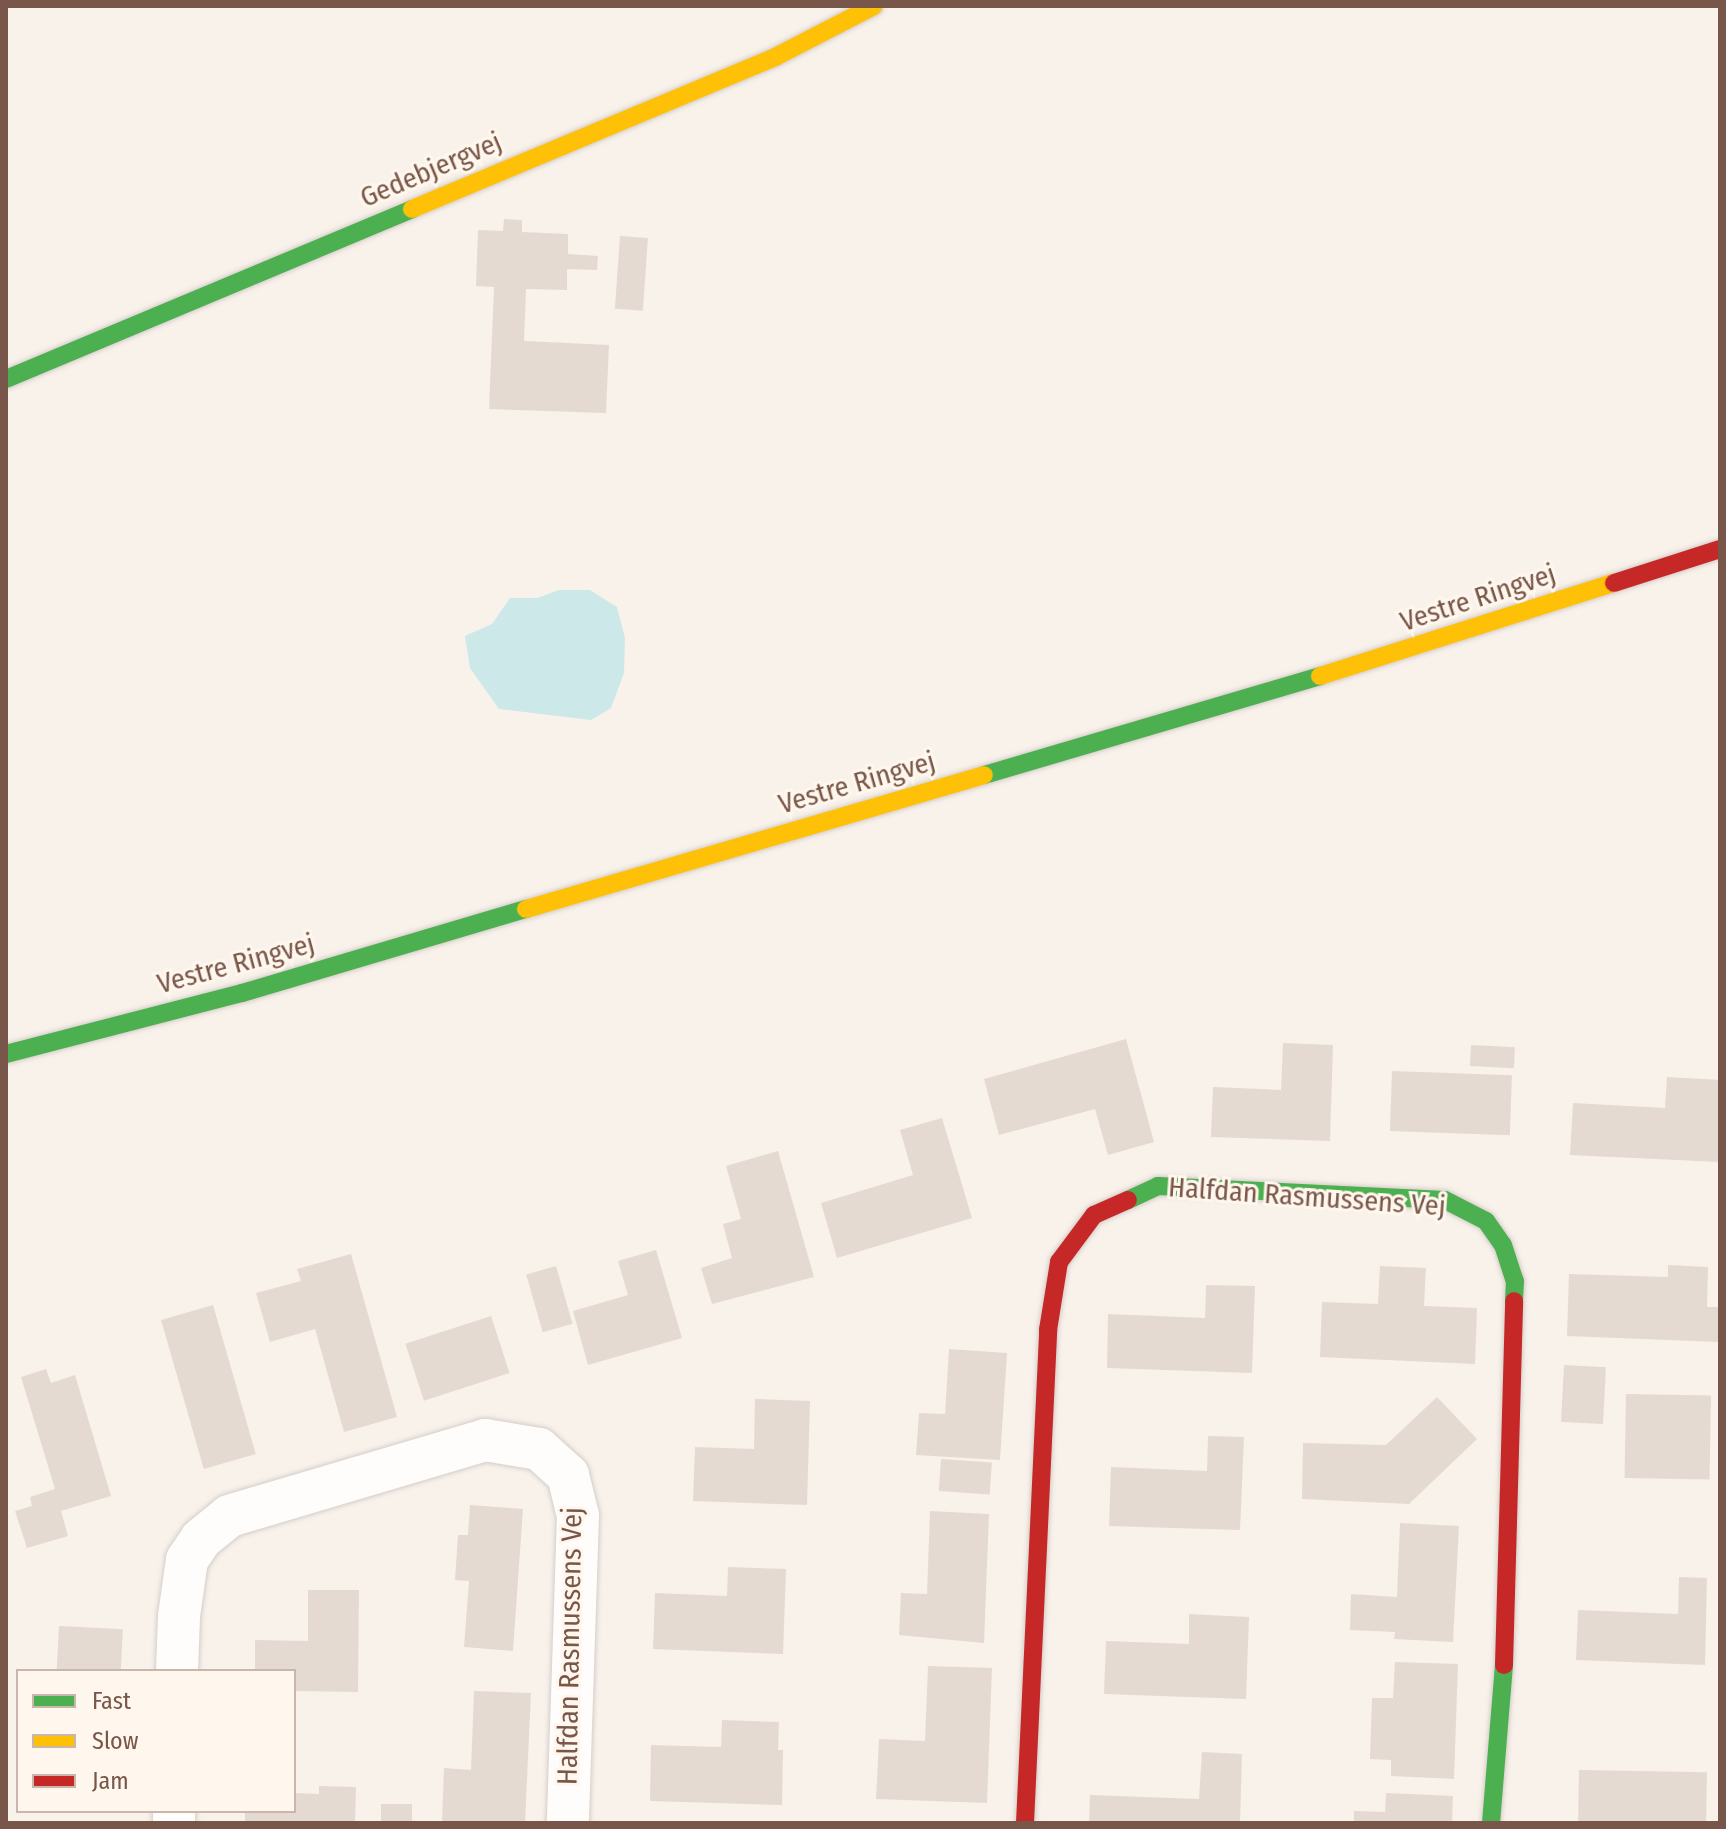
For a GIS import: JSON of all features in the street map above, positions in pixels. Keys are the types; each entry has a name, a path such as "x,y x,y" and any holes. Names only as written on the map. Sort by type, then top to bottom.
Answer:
{"street":[{"name":"Gedebjergvej","path":"6,379 775,57 874,6"},
{"name":"Vestre Ringvej","path":"6,1054 242,993 1354,666 1720,549"},
{"name":"Halfdan Rasmussens Vej","path":"1025,1823 1048,1330 1059,1262 1094,1215 1158,1186 1445,1200 1486,1221 1503,1245 1515,1281 1504,1674 1491,1823"},
{"name":"Halfdan Rasmussens Vej","path":"177,1669 179,1616 187,1560 201,1539 229,1516 485,1440 539,1449 568,1475 578,1516 568,1823"}],"water":[{"path":"559,590 590,590 617,607 625,638 624,673 611,708 591,720 499,709 470,668 465,636 492,624 510,598 537,598"}],"building":[{"path":"504,219 522,220 522,232 568,234 568,254 598,256 597,270 567,269 567,290 526,289 524,341 609,345 606,413 489,409 494,287 476,286 478,230 503,231"},
{"path":"620,236 648,238 643,311 615,309"},
{"path":"1126,1039 1154,1142 1108,1155 1095,1109 999,1135 984,1079"},
{"path":"1283,1043 1333,1045 1330,1141 1211,1137 1213,1087 1281,1090"},
{"path":"1471,1045 1515,1047 1514,1068 1470,1066"},
{"path":"1392,1071 1512,1075 1510,1135 1390,1131"},
{"path":"1667,1077 1720,1080 1720,1162 1570,1155 1573,1103 1665,1108"},
{"path":"942,1118 972,1218 837,1258 821,1203 913,1175 900,1130"},
{"path":"778,1151 814,1277 712,1304 701,1268 732,1258 723,1224 741,1219 726,1166"},
{"path":"656,1250 682,1338 588,1365 573,1311 628,1295 618,1261"},
{"path":"351,1254 397,1417 344,1432 315,1329 270,1342 256,1293 301,1281 297,1269"},
{"path":"1668,1265 1708,1267 1707,1307 1720,1307 1719,1342 1567,1336 1569,1274 1668,1277"},
{"path":"556,1266 573,1324 543,1332 526,1275"},
{"path":"1380,1266 1426,1268 1424,1306 1477,1308 1475,1364 1320,1357 1322,1302 1378,1304"},
{"path":"1206,1285 1255,1286 1252,1373 1107,1368 1108,1314 1205,1318"},
{"path":"213,1305 256,1454 204,1469 161,1320"},
{"path":"491,1316 510,1373 424,1401 405,1344"},
{"path":"949,1349 1007,1353 1000,1460 916,1455 919,1413 945,1414"},
{"path":"1564,1365 1606,1367 1603,1424 1561,1422"},
{"path":"46,1369 51,1383 75,1375 111,1496 61,1511 68,1536 27,1548 15,1511 32,1506 30,1497 55,1489 21,1377"},
{"path":"1626,1394 1711,1395 1710,1479 1625,1478"},
{"path":"1437,1397 1477,1439 1409,1504 1302,1499 1303,1443 1386,1445"},
{"path":"755,1399 810,1401 807,1505 693,1501 695,1447 754,1449"},
{"path":"1208,1436 1244,1437 1240,1530 1109,1526 1111,1467 1207,1471"},
{"path":"941,1459 992,1463 990,1494 939,1491"},
{"path":"470,1505 523,1509 513,1651 464,1647 469,1581 455,1580 458,1535 468,1535"},
{"path":"930,1511 989,1514 984,1643 899,1635 901,1593 927,1594"},
{"path":"1400,1523 1459,1526 1453,1642 1394,1639 1395,1632 1350,1630 1351,1594 1397,1597"},
{"path":"728,1567 786,1569 783,1654 653,1649 655,1593 727,1596"},
{"path":"1679,1577 1707,1578 1705,1665 1576,1660 1578,1610 1678,1614"},
{"path":"308,1590 359,1590 358,1692 296,1691 296,1669 255,1669 255,1640 308,1641"},
{"path":"1189,1614 1249,1617 1246,1699 1104,1694 1106,1641 1189,1644"},
{"path":"59,1626 123,1629 121,1669 57,1669"},
{"path":"1395,1662 1458,1664 1454,1779 1391,1776 1391,1760 1370,1759 1372,1698 1393,1698"},
{"path":"928,1666 992,1668 987,1803 876,1799 879,1739 925,1741"},
{"path":"474,1691 531,1693 525,1823 442,1823 444,1768 471,1770"},
{"path":"722,1720 779,1722 778,1750 783,1750 782,1805 650,1801 651,1745 721,1747"},
{"path":"1202,1752 1242,1754 1240,1823 1089,1823 1090,1795 1199,1799"},
{"path":"1579,1770 1707,1772 1706,1823 1578,1823"},
{"path":"319,1786 356,1787 355,1823 245,1823 245,1813 296,1813 296,1793 319,1794"},
{"path":"1386,1793 1453,1796 1452,1823 1354,1823 1354,1811 1385,1812"},
{"path":"381,1804 412,1804 412,1823 381,1823"}],"traffic: fast":[{"path":"6,379 412,209"},
{"path":"984,775 1320,676"},
{"path":"6,1054 242,993 526,909"},
{"path":"1128,1200 1158,1186 1445,1200 1486,1221 1503,1245 1515,1281 1514,1301"},
{"path":"1491,1823 1504,1665"}],"traffic: slow":[{"path":"412,209 775,57 874,6"},
{"path":"1320,676 1614,583"},
{"path":"526,909 984,775"}],"traffic: jam":[{"path":"1614,583 1720,549"},
{"path":"1025,1823 1048,1330 1059,1262 1094,1215 1128,1200"},
{"path":"1504,1665 1514,1301"}]}
